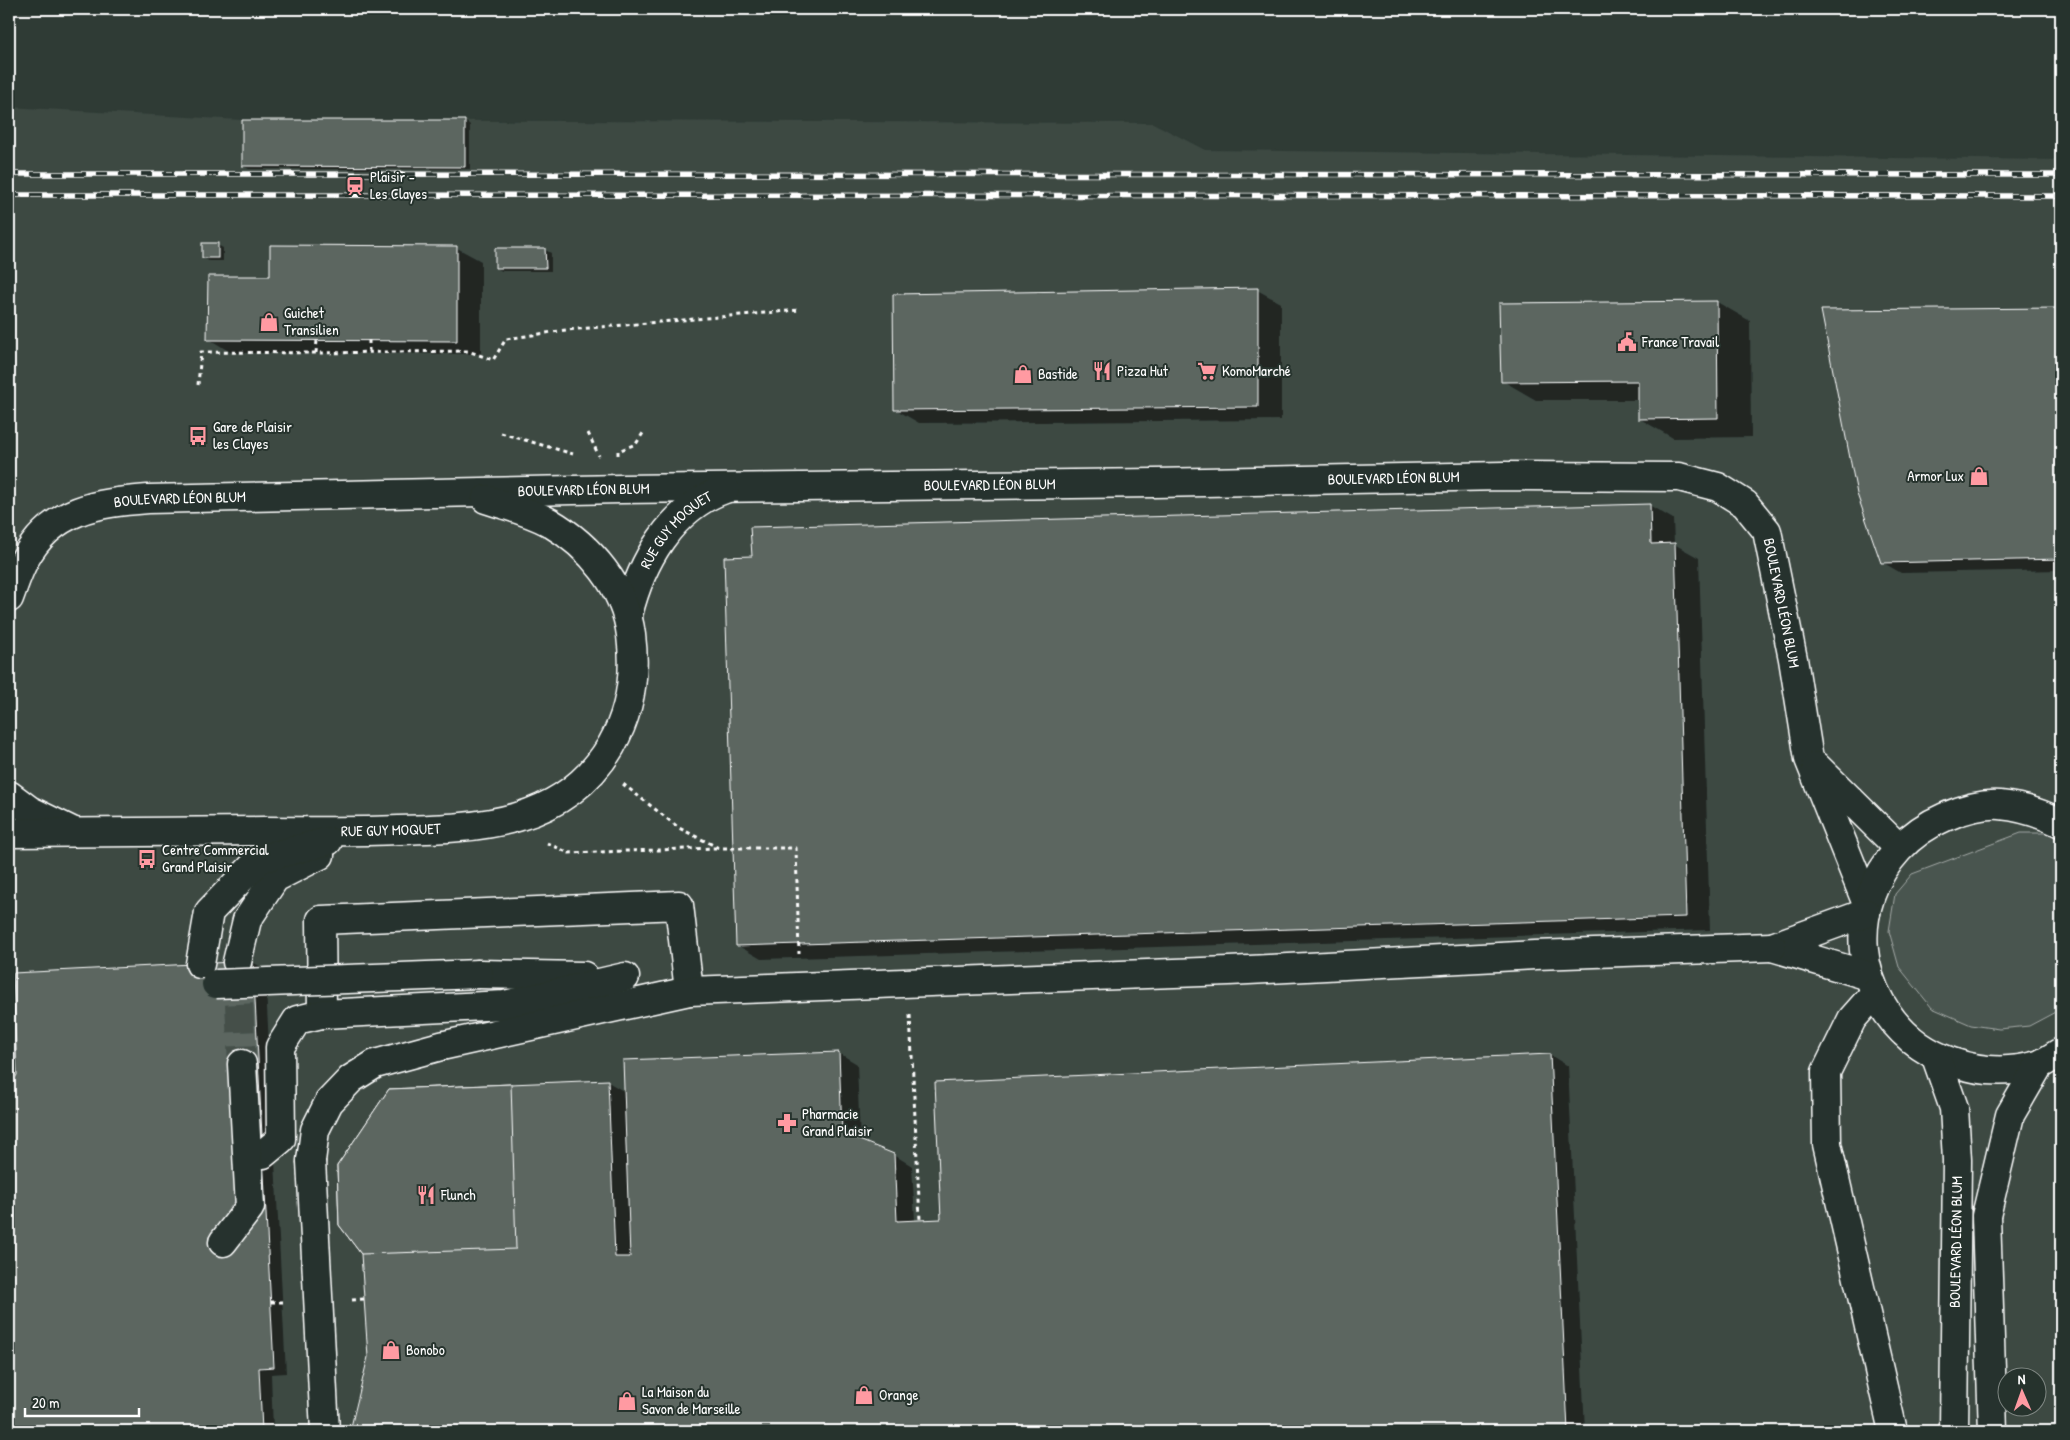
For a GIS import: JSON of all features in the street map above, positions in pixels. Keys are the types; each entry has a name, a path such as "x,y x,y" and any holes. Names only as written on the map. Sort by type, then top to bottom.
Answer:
{"street":[{"name":"BOULEVARD LÉON BLUM","path":"9,598 24,560 46,532 68,515 96,505 148,499 465,492 1174,483 1504,476 1679,476 1718,486 1745,504 1767,531 1791,650 1809,759 1867,909"},
{"name":"RUE GUY MOQUET","path":"628,615 642,571 660,539 692,507 715,493 729,488"},
{"name":"RUE GUY MOQUET","path":"9,833 458,829 501,823 533,812 570,791 585,778 607,752 624,720 632,688 634,666 628,615 607,574 593,556 566,533 547,521 465,492"},
{"path":"1809,759 1899,848"},
{"path":"9,795 29,810 76,833"},
{"name":"BOULEVARD LÉON BLUM","path":"2050,1058 2005,1071 1970,1068 1936,1057 1911,1040 1890,1019 1872,984 1864,945 1867,909 1880,874 1899,848 1928,824 1962,810 1998,805 2035,811 2061,823"},
{"path":"237,962 247,920 275,878 363,831"},
{"path":"363,831 260,860 209,912 208,974 625,976 689,991"},
{"path":"322,1014 321,920 679,905 689,991"},
{"path":"325,1431 311,1161 315,1130 329,1102 351,1079 375,1064 441,1046 689,991 1229,971 1543,954 1772,946 1867,909"},
{"path":"1772,946 1872,984 1852,1019 1826,1072 1827,1144 1893,1431"},
{"path":"263,1154 281,1139 280,1046 297,1020 322,1014 505,1005 625,976"},
{"name":"BOULEVARD LÉON BLUM","path":"1936,1057 1954,1108 1957,1160 1954,1431"},
{"name":"BOULEVARD LÉON BLUM","path":"1993,1431 1986,1216 2010,1115 2050,1058"},
{"path":"223,1242 250,1207 242,1064"}],"path":[{"path":"198,385 201,352 369,353 468,351 493,360 506,339 566,330 800,310"},
{"path":"316,353 317,340"},
{"path":"369,340 369,353"},
{"path":"591,457 618,458 618,451 636,444 645,430"},
{"path":"501,433 582,457"},
{"path":"588,433 599,457"},
{"path":"623,784 679,828 719,848"},
{"path":"501,823 569,853 719,848 796,848 799,953"},
{"path":"910,1008 920,1220"}],"shaded area":[{"path":"9,107 242,120 1153,123 1205,150 2061,160 2061,1431 9,1431"},
{"path":"2021,833 2048,833 2061,841 2061,1009 2029,1026 1999,1029 1971,1025 1932,1008 1899,967 1889,931 1895,894 1912,874"}],"building":[{"path":"242,120 465,120 465,167 242,166"},
{"path":"202,243 218,243 218,258 202,258"},
{"name":"Plaisir - Les Clayes","path":"270,245 457,246 457,341 207,340 208,276 270,276"},
{"path":"495,248 545,248 546,268 495,268"},
{"path":"1258,288 1258,407 894,410 893,294"},
{"path":"1717,301 1718,418 1638,419 1638,381 1501,382 1499,303"},
{"path":"2061,308 2061,559 1881,563 1857,494 1821,310"},
{"path":"1650,504 1651,544 1675,543 1686,917 736,946 724,557 752,556 750,527"},
{"path":"253,961 274,1367 259,1368 262,1431 9,1431 9,1087 17,1075 13,973"},
{"path":"839,1052 842,1133 894,1154 897,1221 941,1219 935,1082 1550,1054 1568,1431 350,1431 368,1357 361,1254 339,1225 337,1166 389,1089 608,1080 615,1257 630,1257 623,1060"},
{"name":"Flunch","path":"511,1084 516,1249 361,1254 339,1225 337,1166 389,1089"}],"tunnel":[{"path":"237,962 242,1064"}],"railway":[{"path":"9,174 2061,175"},
{"path":"9,195 2061,196"}],"place":[{"name":"Plaisir - Les Clayes","path":"355,186"},
{"name":"Guichet Transilien","path":"269,322"},
{"name":"France Travail","path":"1627,342"},
{"name":"Pizza Hut","path":"1102,371"},
{"name":"KomoMarché","path":"1207,371"},
{"name":"Bastide","path":"1023,374"},
{"name":"Gare de Plaisir les Clayes","path":"198,436"},
{"name":"Armor Lux","path":"1979,476"},
{"name":"Centre Commercial Grand Plaisir","path":"147,859"},
{"name":"Pharmacie Grand Plaisir","path":"787,1123"},
{"name":"Flunch","path":"426,1195"},
{"name":"Bonobo","path":"391,1350"},
{"name":"Orange","path":"864,1395"},
{"name":"La Maison du Savon de Marseille","path":"627,1401"}]}
